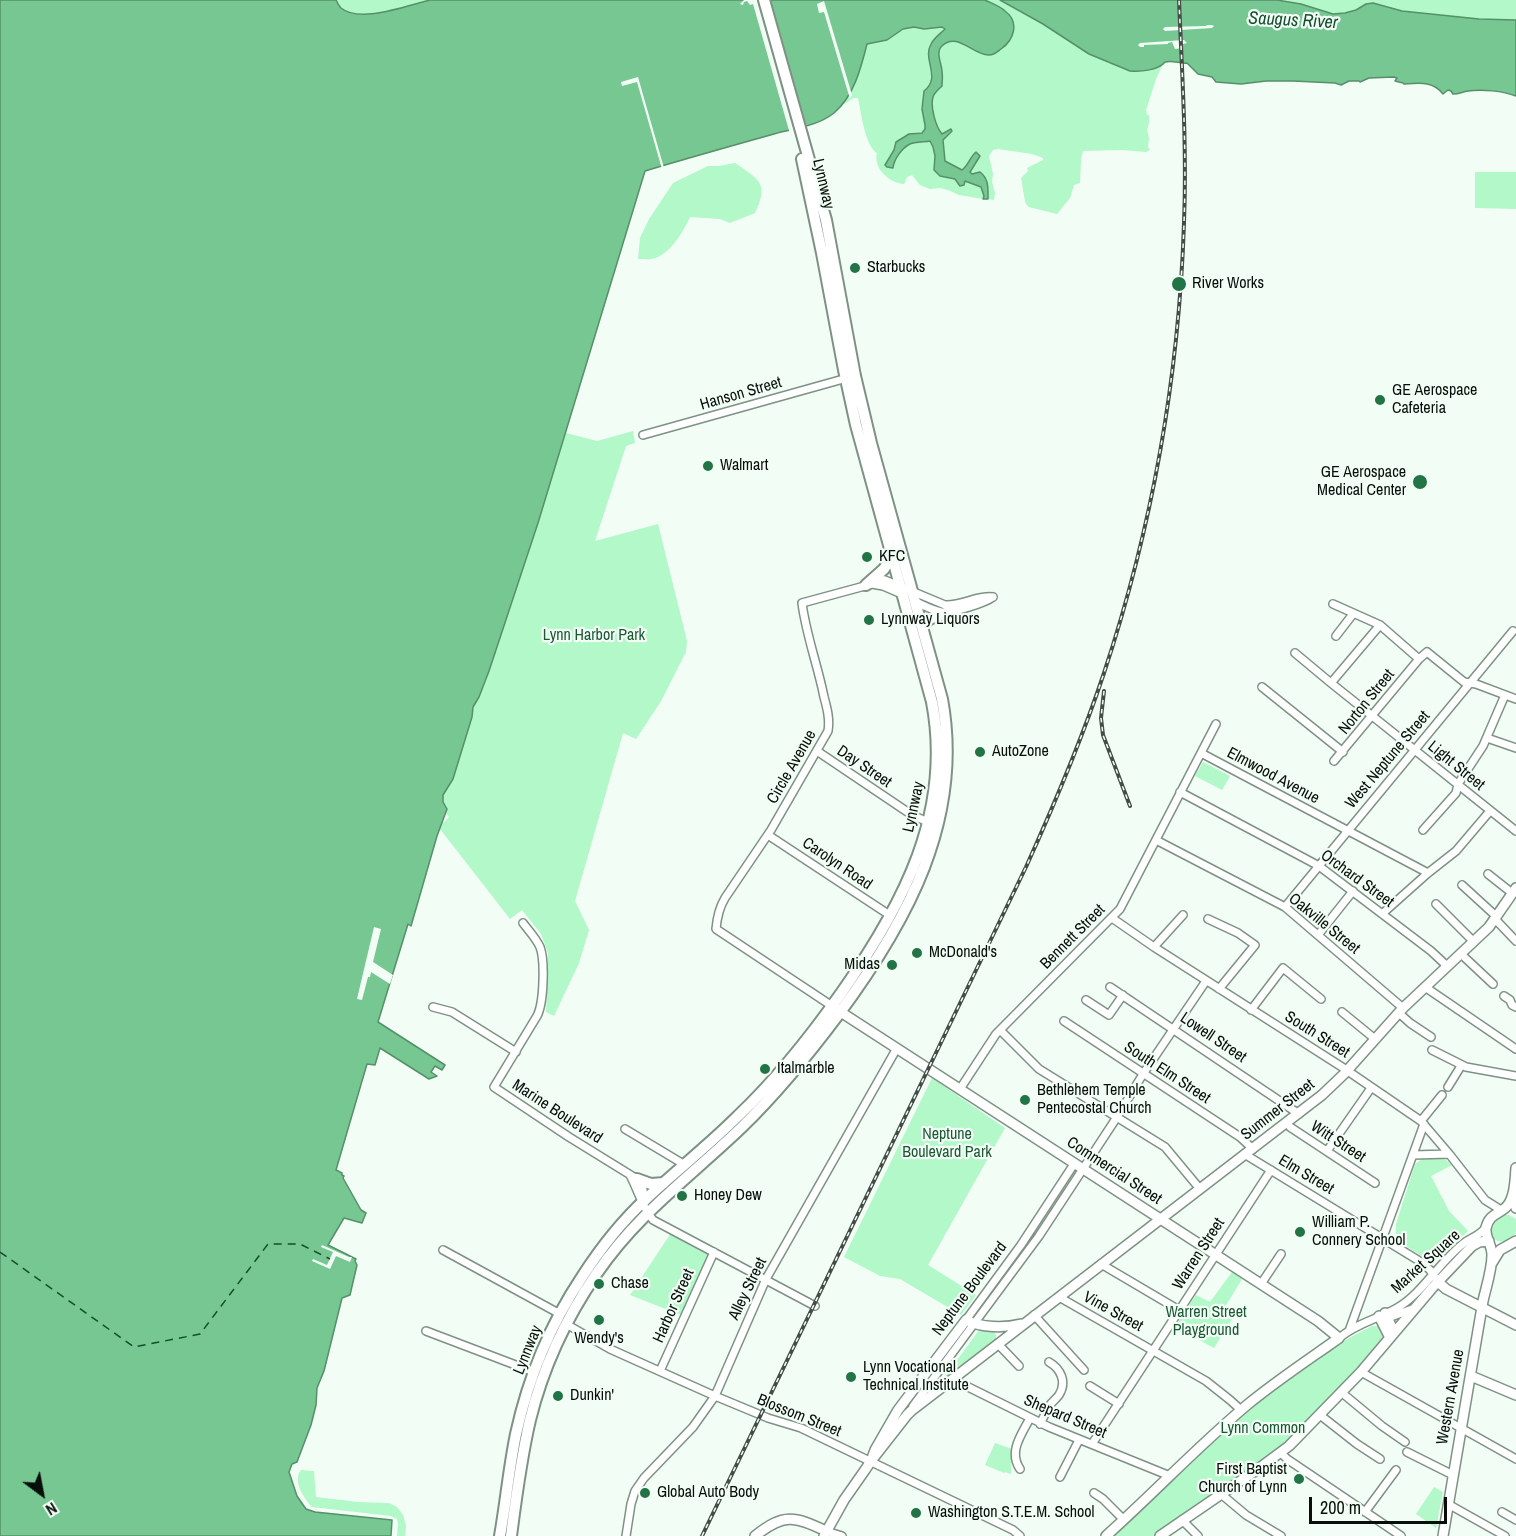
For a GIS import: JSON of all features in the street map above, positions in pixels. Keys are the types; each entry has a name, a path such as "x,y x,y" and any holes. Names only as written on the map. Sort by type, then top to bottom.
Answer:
{"highway":[{"name":"Lynnway","path":"757,0 798,133"},
{"name":"Lynnway","path":"645,1207 724,1144 760,1109 799,1064 836,1009 887,944 906,910 926,864 942,808 946,784 948,758 940,691 922,626 892,556 860,441 850,377 798,133 764,0"},
{"name":"Lynnway","path":"500,1536 516,1434 523,1406 534,1372 561,1319 583,1294 664,1183 766,1088 836,1009 891,916 911,873 928,822 936,776 936,726 908,594 872,449 850,377"},
{"path":"866,585 884,569 892,556"},
{"path":"922,626 928,619 949,612"},
{"path":"633,1177 653,1185 664,1183"},
{"name":"Lynnway","path":"511,1536 524,1447 561,1319"}],"main road":[{"name":"Summer Street","path":"907,1415 1034,1315 1250,1152 1331,1087 1401,1011 1489,927 1514,890"},
{"name":"Commercial Street","path":"836,1009 1321,1323 1340,1338"},
{"path":"1488,1223 1494,1214 1510,1202 1516,1168"},
{"path":"1501,1210 1516,1210 1513,1190"},
{"name":"Western Avenue","path":"1443,1536 1491,1264 1492,1253 1486,1234 1488,1223"},
{"name":"Market Square","path":"1160,1536 1281,1452 1361,1372 1418,1305 1435,1278 1474,1245 1479,1242 1490,1242"},
{"path":"1490,1242 1497,1246 1513,1243"},
{"path":"1491,1264 1499,1252 1513,1243"},
{"path":"1435,1278 1444,1288 1516,1325"},
{"path":"1383,1317 1392,1335"},
{"path":"971,1322 992,1326 1014,1326 1026,1322"},
{"name":"Neptune Boulevard","path":"871,1461 874,1450 898,1410 971,1322"},
{"path":"992,1326 1000,1334 998,1344"},
{"path":"1106,1536 1241,1410 1285,1375 1340,1338"},
{"path":"1470,1376 1516,1395"},
{"name":"Neptune Boulevard","path":"825,1534 871,1461 907,1415"},
{"path":"755,1536 779,1521 792,1518 805,1521 825,1534"}],"street":[{"name":"Hanson Street","path":"644,435 850,377"},
{"path":"866,585 881,579 937,611 949,612 985,602 993,597 986,596 947,606 908,594"},
{"name":"Circle Avenue","path":"716,929 722,904 768,835 827,734 829,722 802,603 866,585"},
{"path":"1333,604 1380,625 1419,659 1427,652 1464,682 1516,699"},
{"path":"1336,636 1353,614"},
{"path":"1331,683 1380,625"},
{"name":"West Neptune Street","path":"1285,907 1513,631"},
{"name":"Light Street","path":"1295,653 1516,831"},
{"name":"Norton Street","path":"1334,761 1419,659"},
{"path":"1262,687 1343,752"},
{"path":"1423,830 1456,793 1458,784 1487,738 1505,695"},
{"name":"Bennett Street","path":"960,1089 989,1043 1000,1030 1112,918 1125,900 1216,724"},
{"path":"1487,738 1516,748"},
{"name":"Day Street","path":"817,751 916,817 928,822"},
{"name":"Elmwood Avenue","path":"1201,753 1428,873"},
{"name":"Orchard Street","path":"1180,792 1319,866 1431,951 1447,966"},
{"path":"1382,914 1456,851 1490,811"},
{"name":"Carolyn Road","path":"768,835 891,916"},
{"name":"Oakville Street","path":"1156,840 1285,907 1401,1011 1410,1023 1431,1037"},
{"path":"1488,874 1514,890"},
{"path":"1461,885 1496,918 1516,941"},
{"path":"1318,935 1353,891"},
{"path":"1436,904 1474,942"},
{"path":"1154,948 1183,915"},
{"name":"South Street","path":"1112,918 1154,948 1347,1071 1423,1123 1485,1200 1490,1214 1488,1223"},
{"path":"1208,919 1238,933 1255,945 1220,989"},
{"path":"516,1052 542,1003 542,955 536,940 523,924"},
{"name":"Commercial Street","path":"716,929 836,1009"},
{"path":"1461,954 1493,984"},
{"path":"1251,1010 1283,968 1320,999"},
{"name":"Neptune Boulevard","path":"907,1415 1029,1233 1117,1117 1206,981"},
{"name":"Lowell Street","path":"1110,987 1299,1114"},
{"path":"1425,987 1516,1048"},
{"path":"1086,1000 1109,1015 1123,995"},
{"path":"1504,996 1516,1007"},
{"name":"Marine Boulevard","path":"433,1007 452,1012 516,1052 494,1087 633,1177"},
{"path":"1342,1012 1375,1039"},
{"name":"South Elm Street","path":"1064,1022 1240,1137 1250,1152"},
{"path":"1000,1030 1039,1069 1165,1148 1200,1189"},
{"name":"Alley Street","path":"626,1536 635,1491 644,1478 693,1427 715,1396 766,1280 897,1048"},
{"path":"1431,1050 1475,1070 1516,1076"},
{"path":"1448,1087 1461,1065"},
{"path":"1327,1151 1371,1088"},
{"path":"1340,1338 1349,1330 1423,1123 1442,1095"},
{"name":"Witt Street","path":"1287,1123 1375,1183"},
{"path":"626,1129 685,1165"},
{"name":"Elm Street","path":"1250,1152 1271,1170 1423,1264 1435,1278"},
{"path":"1413,1155 1449,1154"},
{"name":"Warren Street","path":"1092,1444 1271,1170"},
{"path":"633,1177 640,1182 644,1190 645,1207 653,1220 815,1306"},
{"name":"South Street","path":"1485,1200 1501,1210"},
{"name":"Market Square","path":"1340,1338 1383,1317 1403,1304 1435,1278 1464,1244 1478,1236 1488,1223"},
{"name":"Blossom Street","path":"443,1250 610,1348 715,1396 768,1418 801,1428 1013,1530 1020,1536"},
{"name":"Harbor Street","path":"660,1371 714,1252"},
{"path":"1261,1284 1281,1254"},
{"path":"1101,1264 1179,1310"},
{"name":"Vine Street","path":"1059,1297 1209,1383 1241,1410"},
{"name":"Market Square","path":"1349,1330 1383,1317 1409,1311 1418,1305"},
{"path":"1034,1315 1084,1370"},
{"path":"426,1331 534,1372"},
{"path":"998,1344 1019,1366"},
{"path":"1040,1424 1063,1385 1059,1371 1049,1362"},
{"path":"1361,1372 1516,1459"},
{"name":"Shepard Street","path":"952,1379 1040,1424 1170,1476"},
{"path":"1090,1386 1119,1404"},
{"path":"1341,1392 1405,1442"},
{"path":"1320,1415 1380,1460"},
{"path":"1020,1469 1015,1460 1015,1449 1030,1418"},
{"path":"1060,1477 1079,1440"},
{"path":"1281,1452 1287,1459 1401,1536"},
{"path":"1407,1452 1453,1475"},
{"path":"1365,1512 1396,1470"},
{"path":"1094,1493 1124,1520"},
{"path":"1221,1494 1245,1515 1281,1536"},
{"path":"1448,1504 1505,1536"},
{"path":"1502,1512 1516,1520"},
{"path":"1182,1520 1198,1536"},
{"path":"825,1534 842,1536"}],"green space":[{"path":"336,0 430,0 384,12 360,14 341,8"},
{"path":"950,0 1016,0 1011,7 1043,24 1089,54 1128,70 1136,71 1162,66 1146,110 1149,115 1147,130 1150,150 1146,152 1083,151 1080,183 1074,185 1070,198 1057,214 1029,207 1026,203 1021,178 1028,171 1027,168 1043,158 1032,154 993,150 989,156 995,193 994,200 988,199 985,178 980,172 972,174 970,172 980,156 974,154 961,171 945,161 943,140 952,131 951,129 942,134 933,112 932,99 942,86 939,51 943,45 950,41 957,41 977,52 993,53 1010,40 1013,24 1007,12"},
{"path":"1277,0 1516,0 1516,20 1501,21 1445,16 1394,10 1382,6 1333,14 1301,4"},
{"path":"917,26 945,28 930,46 929,58 932,75 929,86 924,91 922,110 926,127 923,132 904,136 897,142 885,165 893,168 899,154 910,144 930,141 935,156 934,170 940,176 956,179 959,185 964,185 965,181 981,187 983,199 959,195 940,188 930,189 920,185 912,175 907,177 904,184 893,181 883,174 877,164 877,153 869,143 858,98 854,98 833,111 865,44 887,40 903,29"},
{"path":"735,163 751,174 760,184 761,195 755,213 730,223 720,219 690,217 680,236 665,253 652,259 638,259 640,238 649,219 673,183 708,166"},
{"path":"1475,172 1516,172 1516,209 1475,208"},
{"name":"Lynn Harbor Park","path":"633,431 635,443 626,446 595,541 658,524 687,641 686,652 661,701 636,739 623,733 575,901 589,930 579,963 554,1016 546,1012 548,953 541,934 522,910 510,919 440,829 442,822 449,817 445,812 443,795 453,779 473,707 489,671 566,433 597,441"},
{"path":"1203,762 1230,776 1222,790 1195,776"},
{"name":"Neptune Boulevard Park","path":"932,1078 1005,1128 928,1265 976,1295 961,1315 900,1279 880,1276 844,1257"},
{"path":"1438,1158 1452,1165 1431,1176 1449,1211 1468,1231 1433,1263 1399,1241 1396,1224 1415,1164 1422,1159"},
{"path":"1503,1215 1516,1219 1516,1233 1509,1239 1497,1241 1493,1238 1493,1227"},
{"path":"671,1233 713,1255 681,1315 630,1295"},
{"name":"Warren Street Playground","path":"1232,1272 1242,1279 1223,1310 1232,1319 1214,1348 1175,1327 1183,1311 1196,1295 1210,1302"},
{"name":"Lynn Common","path":"1372,1326 1381,1328 1383,1338 1367,1360 1284,1446 1155,1536 1111,1536 1203,1449 1266,1394 1335,1346"},
{"path":"979,1330 993,1331 996,1334 996,1340 946,1378 945,1377"},
{"path":"995,1443 1012,1449 1011,1474 985,1465"},
{"path":"301,1470 314,1471 316,1497 389,1503 397,1507 403,1515 406,1526 405,1536 397,1536 397,1519 391,1516 312,1507 298,1484"},
{"path":"1434,1487 1443,1492 1436,1528 1416,1514"}],"water":[{"path":"0,0 336,0 341,8 349,12 372,14 430,0 985,0 1003,9 1013,20 1012,36 1006,45 994,54 983,54 954,41 942,46 939,58 942,86 932,101 936,122 942,134 951,129 952,131 943,140 945,161 962,170 976,152 980,156 970,172 972,174 980,172 985,178 988,199 983,199 981,187 965,181 964,185 960,186 955,179 940,176 934,170 935,156 930,141 910,144 899,154 893,168 885,165 896,142 909,134 922,133 925,129 922,109 924,91 929,86 932,74 929,50 934,40 945,29 942,27 903,29 887,40 867,44 852,90 841,106 827,118 645,171 538,523 489,671 473,707 453,779 443,795 443,802 447,809 411,926 408,924 378,1022 445,1065 442,1070 435,1066 431,1072 437,1076 429,1079 380,1048 375,1065 367,1064 336,1170 342,1173 361,1210 366,1213 362,1223 344,1218 328,1245 356,1259 357,1265 350,1295 342,1298 324,1371 317,1388 311,1425 297,1462 292,1464 289,1472 297,1496 306,1509 315,1512 392,1520 391,1536 0,1536"},
{"name":"Saugus River","path":"1000,0 1277,0 1301,4 1333,14 1356,10 1373,3 1402,11 1479,19 1516,20 1516,96 1486,90 1453,94 1448,90 1443,94 1430,85 1404,84 1395,81 1397,78 1394,77 1369,78 1360,82 1349,81 1341,85 1293,81 1241,84 1216,82 1212,77 1198,74 1187,63 1171,61 1149,70 1130,71 1089,54"}],"pier":[{"path":"744,0 768,0 805,130 790,134 753,4 750,5 747,1 743,5 740,4"},
{"path":"824,1 852,95 850,99 824,12 819,13 817,4"},
{"path":"1214,26 1165,31 1163,29 1165,27"},
{"path":"1184,40 1187,43 1183,44 1183,48 1175,49 1172,42 1144,45 1144,47 1138,45 1140,43"},
{"path":"638,77 664,168 662,169 637,82 622,86 621,82"},
{"path":"374,927 381,929 373,962 393,975 390,984 371,972 362,1000 357,999"},
{"path":"322,1245 352,1257 350,1262 336,1256 330,1269 312,1261 313,1259 327,1265 333,1252 321,1247"}],"ferry route":[{"path":"0,1252 134,1347 200,1334 268,1244 300,1244 330,1259"}],"railway":[{"path":"702,1536 1026,867 1058,795 1104,673 1136,563 1149,507 1160,451 1176,337 1185,195 1179,0"},
{"path":"1104,691 1101,718 1103,735 1130,806"}],"place":[{"name":"Starbucks","path":"855,268"},
{"name":"River Works","path":"1179,284"},
{"name":"GE Aerospace Cafeteria","path":"1380,400"},
{"name":"Walmart","path":"708,466"},
{"name":"GE Aerospace Medical Center","path":"1420,482"},
{"name":"KFC","path":"867,557"},
{"name":"Lynnway Liquors","path":"869,620"},
{"name":"AutoZone","path":"980,752"},
{"name":"McDonald's","path":"917,953"},
{"name":"Midas","path":"892,965"},
{"name":"Italmarble","path":"765,1069"},
{"name":"Bethlehem Temple Pentecostal Church","path":"1025,1100"},
{"name":"Honey Dew","path":"682,1196"},
{"name":"William P. Connery School","path":"1300,1232"},
{"name":"Chase","path":"599,1284"},
{"name":"Wendy's","path":"599,1320"},
{"name":"Lynn Vocational Technical Institute","path":"851,1377"},
{"name":"Dunkin'","path":"558,1396"},
{"name":"First Baptist Church of Lynn","path":"1299,1479"},
{"name":"Global Auto Body","path":"645,1493"},
{"name":"Washington S.T.E.M. School","path":"916,1513"}]}
